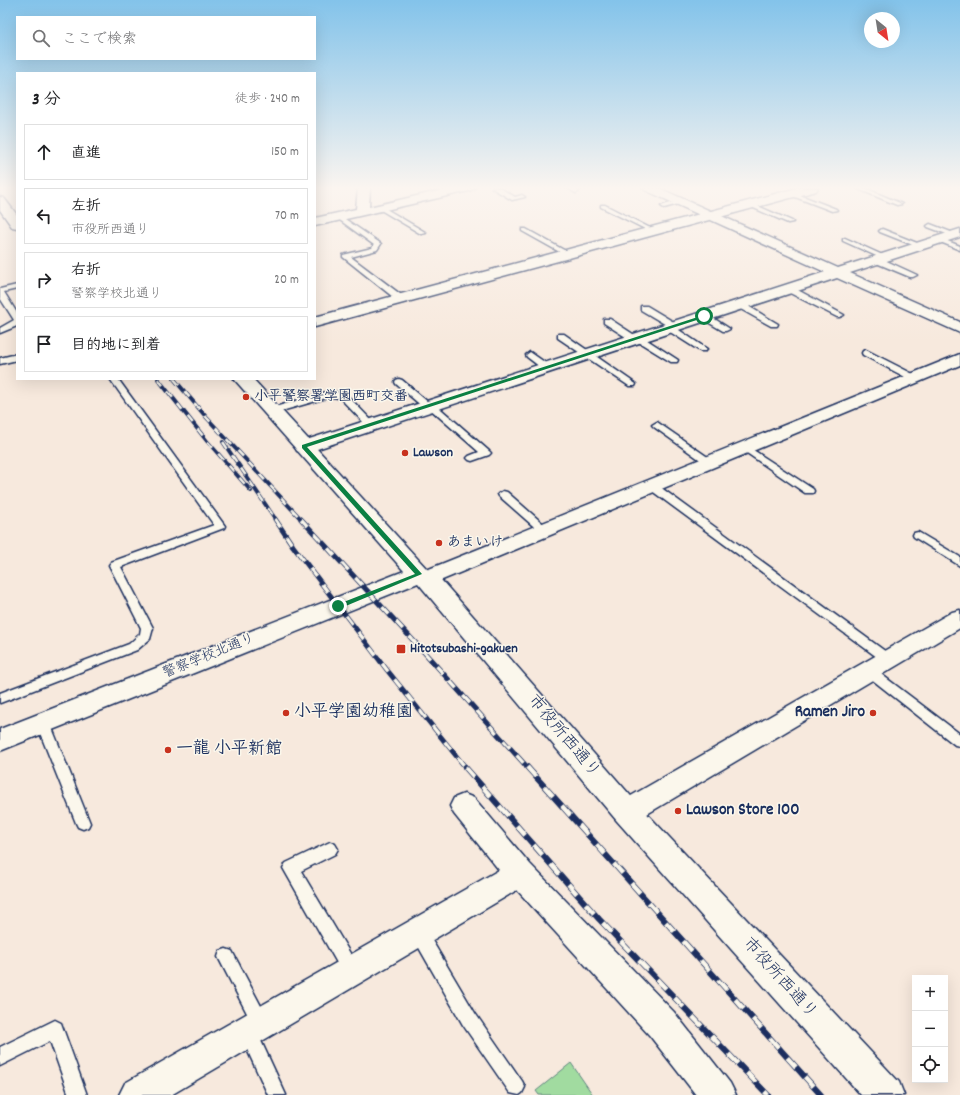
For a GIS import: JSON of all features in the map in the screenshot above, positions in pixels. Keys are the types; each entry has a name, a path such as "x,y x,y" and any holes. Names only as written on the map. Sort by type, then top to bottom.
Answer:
{"street":[{"path":"316,322 623,239"},
{"path":"762,239 960,328"},
{"path":"304,447 920,246 954,239"},
{"path":"423,576 544,530 960,359"},
{"name":"市役所西通り","path":"244,380 423,576 627,812 886,1095"},
{"name":"警察学校北通り","path":"0,740 423,576"},
{"path":"627,812 960,618"},
{"path":"464,806 520,873 662,1024 718,1095"},
{"path":"137,1095 520,873"}],"lane":[{"path":"371,239 378,244 375,249 345,256 401,299"},
{"path":"540,239 567,254"},
{"path":"903,239 920,246"},
{"path":"845,240 913,276"},
{"path":"16,287 0,291 16,318"},
{"path":"789,289 840,315"},
{"path":"740,305 774,324"},
{"path":"644,308 703,349"},
{"path":"704,316 726,329"},
{"path":"0,331 13,325 16,321"},
{"path":"607,321 674,360"},
{"path":"561,336 632,384"},
{"path":"866,353 914,378"},
{"path":"530,355 547,368"},
{"path":"0,362 16,357"},
{"path":"0,698 133,647 146,636 147,628 115,565 220,526 115,380"},
{"path":"399,382 486,453 472,458"},
{"path":"271,410 330,394 343,396 371,425"},
{"path":"657,425 709,462"},
{"path":"744,448 810,491"},
{"path":"652,486 879,666 960,741"},
{"path":"503,494 544,530"},
{"path":"918,535 960,562"},
{"path":"43,723 82,824"},
{"path":"330,849 291,868 351,971"},
{"path":"418,932 469,1019 516,1087"},
{"path":"226,957 254,1028 277,1095"},
{"path":"0,1057 55,1028 78,1095"}],"green space":[{"path":"571,1063 593,1095 539,1095 536,1091"}],"railway":[{"path":"159,380 207,441 251,491"},
{"path":"175,380 207,418 302,520"},
{"path":"223,442 276,520"},
{"path":"275,519 293,546 387,670 466,768"},
{"path":"301,519 423,651 528,768"},
{"path":"465,767 599,919 768,1095"},
{"path":"527,767 821,1095"}],"place":[{"name":"小平警察署学園西町交番","path":"246,397"},
{"name":"Lawson","path":"405,453"},
{"name":"あまいけ","path":"439,543"},
{"name":"Hitotsubashi-gakuen","path":"401,649"},
{"name":"小平学園幼稚園","path":"286,713"},
{"name":"Ramen Jiro","path":"873,713"},
{"name":"一龍 小平新館","path":"168,750"},
{"name":"Lawson Store 100","path":"678,811"}],"route":[{"path":"338,606 419,574 304,447 704,316"}]}
